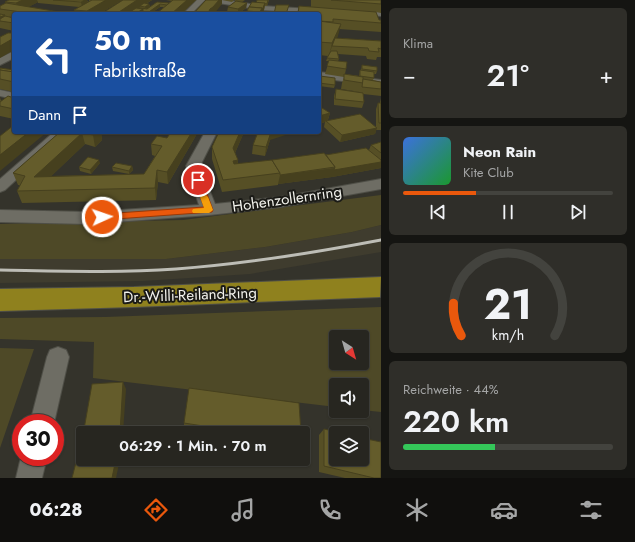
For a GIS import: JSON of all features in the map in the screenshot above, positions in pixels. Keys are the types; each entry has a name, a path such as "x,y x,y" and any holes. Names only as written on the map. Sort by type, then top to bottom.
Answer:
{"highway":[{"name":"Dr.-Willi-Reiland-Ring","path":"0,300 134,297 380,287"}],"street":[{"path":"189,12 201,0"},
{"path":"212,0 271,11 294,12"},
{"path":"271,11 275,0"},
{"path":"381,14 343,13 381,17"},
{"path":"0,62 12,55"},
{"path":"321,75 381,83"},
{"path":"0,93 12,96"},
{"path":"0,187 60,134"},
{"path":"209,210 193,166 210,134"},
{"name":"Hohenzollernring","path":"0,216 88,218 209,210 280,202 381,184"},
{"path":"44,414 58,357"},
{"path":"29,478 32,466"}],"shaded area":[{"path":"381,195 381,225 352,232 265,247 166,259 0,259 0,224 183,220"},
{"path":"381,225 381,252 250,274 143,281 0,283 0,259 166,259 265,247 352,232"},
{"path":"381,307 381,412 369,411 369,378 329,378 329,406 93,378 94,342 0,339 0,318 105,317"},
{"path":"0,348 34,349 0,448"}],"building":[{"path":"9,0 23,0 16,3 5,2"},
{"path":"53,0 85,0 81,2"},
{"path":"92,0 106,0 87,11 74,10"},
{"path":"123,0 137,0 119,12 104,12"},
{"path":"173,0 187,0 173,12 158,12"},
{"path":"206,0 219,0 210,9 210,12 195,12"},
{"path":"257,0 268,0 267,4 256,3"},
{"path":"331,0 381,0 381,4"},
{"path":"236,1 247,3 238,9 228,7"},
{"path":"157,2 169,3 167,5 160,4 149,12 142,12 143,9 139,8 147,9"},
{"path":"252,2 265,3 262,10 262,8 249,7"},
{"path":"6,3 59,12 21,12 0,9 0,6"},
{"path":"144,3 149,4 145,7 140,6"},
{"path":"276,5 289,5 287,12 274,12"},
{"path":"299,6 376,12 379,20 381,20 381,23 333,19 333,22 321,21 321,12 298,12"},
{"path":"249,7 262,8 260,12 247,11"},
{"path":"136,8 143,9 138,12 130,12"},
{"path":"5,16 12,18 12,23 0,21 0,19"},
{"path":"321,21 341,24 332,43 321,42"},
{"path":"8,33 12,33 12,39 0,46 0,37"},
{"path":"335,38 381,41 381,49 378,48 379,52 369,51 368,48 332,46"},
{"path":"331,51 337,51 339,59 327,58"},
{"path":"329,60 347,62 346,69 327,66"},
{"path":"362,65 377,67 377,71 362,69"},
{"path":"0,68 12,70 12,71 11,72 0,70"},
{"path":"0,70 12,72 12,82 0,79"},
{"path":"360,70 374,72 374,78 360,76"},
{"path":"344,74 363,77 363,83 344,80"},
{"path":"321,76 335,78 335,85 321,83"},
{"path":"363,79 381,82 381,89 362,87"},
{"path":"336,89 363,93 364,102 335,99"},
{"path":"8,96 12,97 12,109 0,106 0,102"},
{"path":"378,103 381,103 381,123 379,123"},
{"path":"321,107 330,113 321,115"},
{"path":"360,114 377,128 342,135 326,121"},
{"path":"12,127 12,134 26,134 0,155 0,136"},
{"path":"58,134 81,134 34,177 144,174 162,146 151,144 157,136 167,138 170,134 191,134 167,172 157,170 155,188 17,191 25,176 13,173"},
{"path":"218,134 239,134 233,148 238,160 233,161 234,164 272,160 280,173 223,180 212,147"},
{"path":"257,134 270,134 266,147 253,145"},
{"path":"381,142 381,153 371,145"},
{"path":"366,148 381,160 381,162 334,170 335,167 326,155"},
{"path":"324,153 335,167 280,175 272,160"},
{"path":"88,157 99,160 90,170 79,167"},
{"path":"116,163 132,166 129,171 112,167"},
{"path":"123,382 120,426 84,426 92,384"},
{"path":"189,388 299,403 301,426 203,426 184,423"},
{"path":"324,429 329,430 329,466 369,466 369,439 381,442 381,478 374,478 324,466"},
{"path":"76,462 76,466 115,466 112,478 72,478"}],"railway":[{"path":"0,270 110,271 176,269 279,258 381,240"}],"slow traffic":[{"path":"196,211 209,210 204,197"}],"route":[{"path":"102,217 209,210 198,180"}]}
